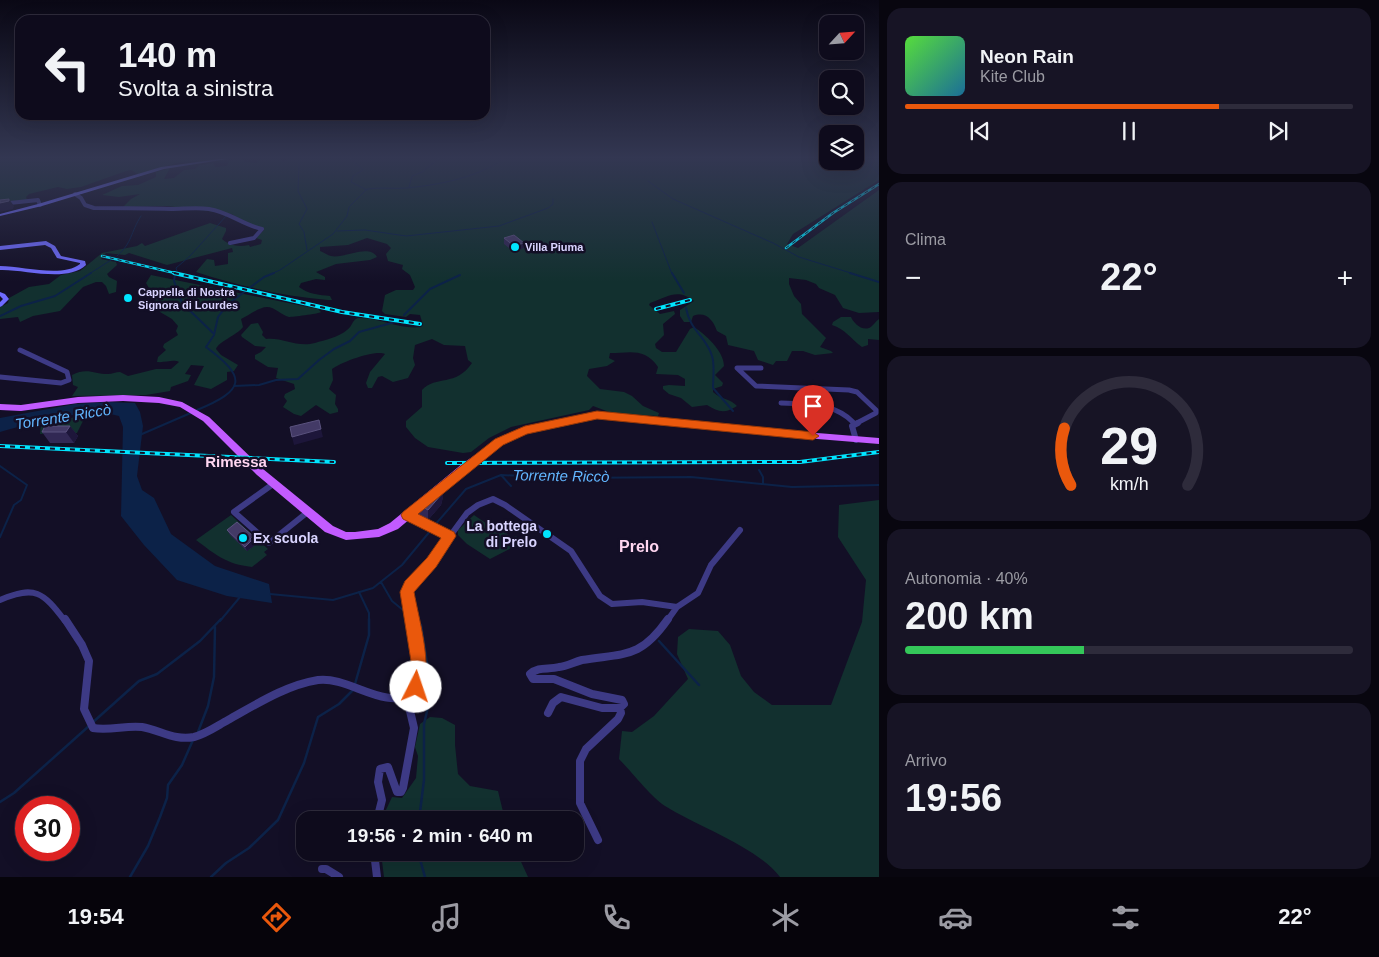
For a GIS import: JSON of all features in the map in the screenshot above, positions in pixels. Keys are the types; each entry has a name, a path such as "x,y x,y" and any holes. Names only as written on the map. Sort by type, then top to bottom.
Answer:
{"main road":[{"path":"0,407 21,408 78,400 123,398 159,400 182,405 199,414 216,428 273,484 330,529 346,536 379,533 394,526 465,467 499,442 533,428 580,418 603,415 755,431 879,441"}],"street":[{"path":"0,215 51,200"},
{"path":"82,200 85,205 94,208 209,210 232,214 238,220 247,222 252,227 262,229 254,238 230,243"},
{"path":"0,204 39,203"},
{"path":"0,248 46,243 59,256 76,259 83,262 83,265 78,270 63,273 34,269 0,268"},
{"path":"0,294 6,299 0,305"},
{"path":"0,377 61,383 69,380 70,376 67,372 20,350"},
{"path":"761,368 736,368 756,386 849,390 857,392 876,412 872,416 854,423"},
{"path":"781,403 835,409 845,413 854,423"},
{"path":"854,423 852,426 856,440"},
{"path":"273,484 234,512 269,543 309,511"},
{"path":"0,600 24,591 39,592 50,601 62,617 85,650 89,661 84,714 93,728 106,731 140,727 183,738 202,734 278,694 320,680 333,681 391,698 407,698 416,687 418,661 407,592 410,585 432,562 448,536 467,513 478,505 492,499 505,505 571,551 600,596 612,604 642,602 677,607"},
{"path":"408,515 448,536"},
{"path":"548,713 553,704 561,698 602,708 620,708 624,704 622,700 602,698 562,680 549,677 533,679 530,674 543,667 556,669 574,662 604,658 638,650 653,640 677,607 698,593 711,564 740,530"},
{"path":"379,811 382,800 378,782 380,769 388,767 397,792 401,792 403,788 414,728 407,698"},
{"path":"598,840 580,803 580,761 586,749 618,719 621,714 620,708"},
{"path":"375,861 376,877"},
{"path":"322,869 326,869 340,877"}],"green space":[{"path":"0,200 27,200 0,203"},
{"path":"130,200 847,200 793,234 787,244 798,248 865,200 879,200 879,312 859,313 843,308 835,295 819,288 816,284 806,280 789,278 789,284 794,296 801,304 802,314 826,338 820,347 833,353 815,355 803,351 792,351 787,361 776,361 773,365 758,360 754,351 728,345 726,336 717,331 711,320 705,316 693,316 691,322 684,322 680,316 680,310 694,301 677,294 667,296 649,305 660,314 674,311 675,314 663,324 664,335 655,344 656,348 662,352 676,352 690,329 694,327 708,338 723,360 724,366 715,375 723,383 722,386 713,389 713,392 737,406 722,411 707,405 692,407 681,398 669,394 663,389 663,386 669,385 685,386 685,379 678,375 656,374 658,367 648,356 636,352 610,353 609,358 615,361 607,366 589,369 587,376 600,389 624,392 632,396 643,406 659,413 658,416 612,413 593,406 589,410 511,427 489,438 471,452 463,453 428,447 415,438 406,427 406,421 422,407 422,390 433,383 459,375 472,363 468,360 465,346 444,345 432,339 415,345 413,358 415,365 408,378 393,382 382,376 378,377 372,388 368,388 366,383 370,372 385,354 374,353 343,363 332,369 333,380 329,389 336,395 335,404 338,412 330,414 316,405 301,416 283,407 287,401 284,397 285,394 295,389 294,384 276,378 278,368 268,367 255,359 255,355 266,347 255,346 241,335 251,324 258,323 263,332 262,335 266,339 308,344 340,335 357,318 406,327 421,327 423,325 420,315 410,314 406,317 385,314 382,311 385,295 396,290 413,290 415,287 410,275 402,269 403,265 388,261 386,254 391,248 387,244 367,238 348,245 320,247 320,251 331,256 368,251 377,257 370,260 336,264 316,272 325,277 325,280 316,279 301,283 299,287 310,293 330,296 332,300 261,290 196,272 207,259 214,260 215,266 228,264 228,253 233,252 232,248 167,265 129,253 125,255 106,253 101,259 116,262 117,265 107,274 117,281 116,292 109,294 102,282 96,282 83,287 60,311 33,316 20,322 18,317 0,319 0,307 8,303 9,298 29,287 49,284 61,275 80,271 102,253 137,246 142,243 145,246 210,223 226,228 222,239 231,245 249,245 250,247 261,244 262,240 256,238 264,230 239,220 232,214 167,206 123,207"},
{"path":"151,275 318,309 321,312 289,317 273,308 264,307 241,319 243,327 220,343 216,349 221,355 238,365 234,371 227,372 227,380 211,389 194,385 204,366 191,365 185,374 191,375 188,381 171,387 170,391 146,395 72,396 78,387 73,385 72,375 82,371 108,374 120,372 128,376 156,369 171,369 179,362 157,362 158,357 166,350 163,347 164,344 178,335 176,331 178,326 172,319 160,312 154,300 158,288 149,288 146,283"},
{"path":"841,317 851,317 858,326 866,329 879,319 879,340 868,339 868,345 862,347 832,325 833,322"},
{"path":"75,417 85,417 77,433 40,434 41,425"},
{"path":"879,500 879,877 780,877 757,856 678,814 654,797 619,759 622,731 632,732 654,716 688,679 677,654 678,637 689,629 718,631 730,645 741,676 754,692 772,705 831,705 862,622 866,580 838,537 839,505"},
{"path":"231,515 268,549 264,552 267,555 252,567 228,561 196,540"},
{"path":"474,515 490,526 494,522 512,538 516,536 523,542 490,559 467,544 458,535 458,530"},
{"path":"430,717 442,718 455,725 458,774 470,786 498,791 503,811 385,811 392,797 402,798 416,778 418,756 415,747 420,724"},
{"path":"382,861 521,861 528,877 384,877"}],"water":[{"path":"135,403 140,412 143,426 137,476 142,490 154,498 171,534 215,566 269,584 272,603 227,596 177,580 144,545 121,516 123,427 119,416 91,413 59,417 0,432 0,418 75,404"}],"building":[{"path":"0,200 9,200 9,201 0,203"},
{"path":"514,235 524,243 514,246 504,238"},
{"path":"319,420 321,429 292,437 290,427"},
{"path":"45,426 70,426 66,432 42,432"},
{"path":"441,485 443,487 441,495 428,510 418,504"},
{"name":"Ex scuola","path":"237,522 253,536 245,547 227,530"}],"waterway":[{"path":"302,200 307,209 299,224 304,232 307,250"},
{"path":"271,274 280,270 333,234 347,216 349,207 356,200"},
{"path":"337,231 365,230 406,236 499,226 548,208 553,204 553,200"},
{"path":"675,200 773,243 799,257 854,274"},
{"path":"177,271 176,268 190,256 227,215"},
{"path":"117,256 129,242 141,216"},
{"path":"652,222 672,274"},
{"path":"89,274 111,260"},
{"path":"0,316 21,306 55,296 91,273"},
{"path":"197,410 225,396 235,383 234,375 229,367 206,347 214,335 218,317 227,305 264,277 274,273"},
{"path":"672,273 684,293"},
{"path":"850,273 879,282"},
{"path":"175,274 174,281 182,303 213,333"},
{"path":"404,315 430,289 460,275"},
{"path":"686,308 694,328 706,343 712,356 714,368 713,388 733,411"},
{"path":"234,386 259,385 276,380 298,379 319,360 334,349 350,341 359,332 395,322"},
{"path":"142,434 193,412"},
{"path":"0,466 27,485 21,500 14,505 0,537"},
{"path":"759,470 763,477 763,484"},
{"name":"Torrente Riccò","path":"434,526 466,489 501,475"},
{"name":"Torrente Riccò","path":"501,475 567,478 691,477 792,487 879,485"},
{"path":"501,475 511,486"},
{"name":"Torrente Riccò","path":"359,592 373,588 402,565 431,530"},
{"path":"381,582 392,601 409,615"},
{"name":"Torrente Riccò","path":"270,594 333,600 359,592"},
{"path":"355,684 369,635 369,613 359,592"},
{"path":"220,621 240,597"},
{"path":"92,723 139,681 157,674 200,641 221,619"},
{"path":"415,619 421,625 429,676 428,707 424,724 424,780 420,811"},
{"path":"198,732 208,706 214,677 215,627"},
{"path":"659,641 699,685"},
{"path":"211,877 226,863 249,848 278,820 304,763 318,717 339,704 354,689"},
{"path":"0,802 14,793 89,726"},
{"path":"130,877 148,846 160,817 167,798 168,785 182,765 193,740"},
{"path":"421,861 425,877"}],"railway":[{"path":"786,248 854,200"},
{"path":"102,256 179,274"},
{"path":"174,273 342,312 420,324"},
{"path":"656,309 690,300"},
{"path":"0,446 334,462"},
{"path":"447,463 800,462 879,452"}],"place":[{"name":"Villa Piuma","path":"515,247"},
{"name":"Cappella di Nostra Signora di Lourdes","path":"128,298"},
{"name":"La bottega di Prelo","path":"547,534"},
{"name":"Ex scuola","path":"243,538"}],"district":[{"name":"Rimessa","path":"236,462"},
{"name":"Prelo","path":"639,546"}],"route":[{"path":"416,687 418,661 415,632 407,592 410,585 432,562 450,536 408,515 465,467 499,442 525,430 597,415 813,436"}]}
